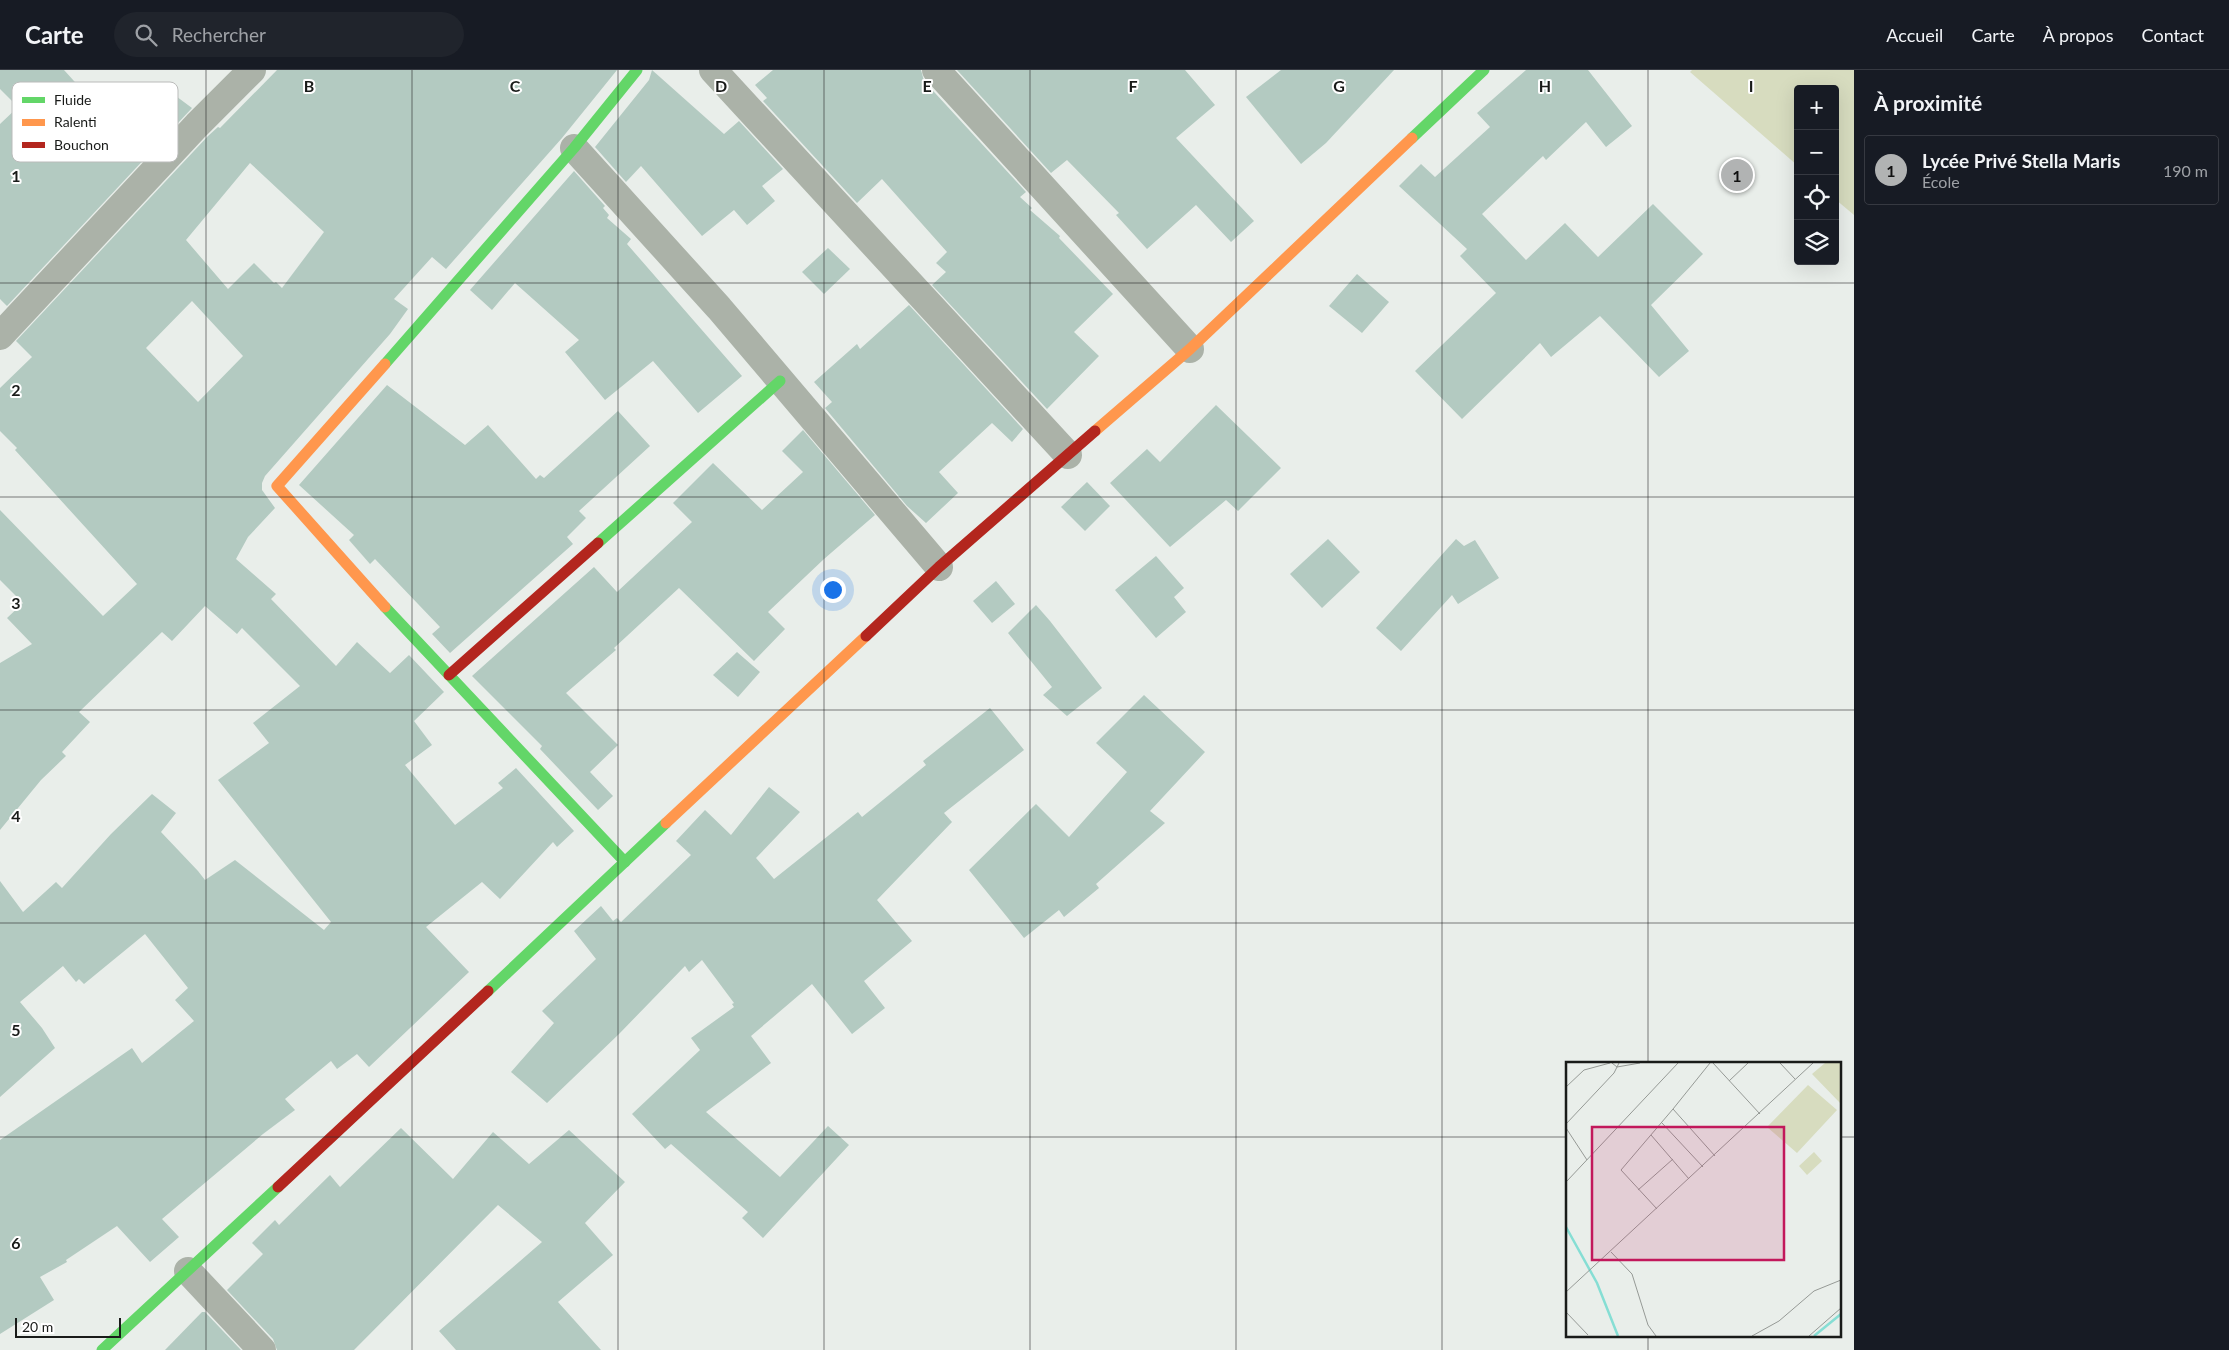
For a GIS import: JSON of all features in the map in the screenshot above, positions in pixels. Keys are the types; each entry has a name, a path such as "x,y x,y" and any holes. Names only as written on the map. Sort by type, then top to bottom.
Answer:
{"street":[{"path":"178,145 252,70"},
{"path":"625,862 376,597 277,486 574,148 637,70"},
{"path":"713,70 1068,455"},
{"path":"936,70 1190,349"},
{"path":"102,1350 938,567 1190,349 1484,70"},
{"path":"574,148 719,308 938,567"},
{"path":"0,336 162,162"},
{"path":"449,675 780,381"},
{"path":"188,1271 262,1350"}],"green space":[{"path":"1692,70 1854,70 1854,215 1839,202 1839,85 1794,85 1794,163 1690,72"}],"building":[{"path":"0,70 64,70 75,82 12,82 12,101 0,89"},
{"path":"277,70 617,70 562,138 446,269 432,257 394,299 408,309 390,334 265,476 262,490 275,508 248,537 236,559 276,594 271,599 336,666 357,642 390,673 409,655 444,692 414,721 432,745 405,765 455,825 503,788 498,783 516,768 574,831 557,847 553,842 500,899 482,882 426,927 469,972 369,1067 357,1054 337,1069 331,1061 285,1099 295,1110 263,1134 162,1219 179,1237 150,1262 117,1226 66,1260 67,1262 40,1277 54,1300 0,1334 0,1140 132,1048 142,1063 194,1021 175,1000 188,988 145,934 84,984 79,979 76,982 63,966 20,1002 42,1028 55,1048 0,1097 0,881 23,912 56,882 62,888 111,834 152,794 176,813 161,832 205,880 235,860 324,930 331,922 218,780 269,743 253,723 300,686 242,628 237,634 205,606 172,641 162,632 79,712 90,722 62,752 66,756 41,780 0,830 0,663 32,644 7,618 23,603 0,580 0,510 103,616 137,584 0,431 0,388 32,357 16,341 208,136 218,127 220,128","holes":["250,163 324,232 282,288 276,282 274,283 254,263 228,289 186,240","192,301 243,356 198,402 146,348"]},
{"path":"652,70 724,134 739,121 783,169 762,186 775,201 747,225 734,210 702,236 641,166 626,182 595,147 649,80"},
{"path":"773,70 921,70 924,81 1026,192 1020,197 1032,208 1030,210 1060,236 1059,238 1113,294 1074,332 1099,356 1047,409 932,285 946,272 936,263 947,252 882,179 857,203 763,101 767,98 755,85"},
{"path":"957,70 1185,70 1215,105 1176,138 1254,221 1231,242 1196,205 1147,249 1116,215 1119,213 1067,160 1051,173"},
{"path":"1281,70 1394,70 1326,143 1301,164 1246,97"},
{"path":"1526,70 1588,70 1632,126 1606,147 1586,122 1546,160 1543,156 1482,214 1526,260 1565,223 1598,257 1653,204 1703,254 1651,305 1689,351 1659,377 1600,316 1551,357 1540,343 1462,419 1415,371 1496,293 1460,256 1467,249 1399,186 1421,164 1435,177 1490,127 1477,113"},
{"path":"178,98 192,108 178,123"},
{"path":"12,113 12,162 142,162 7,306 0,299 0,124"},
{"path":"574,171 605,206 603,208 609,215 607,218 631,239 627,244 742,376 698,413 653,361 605,400 565,352 579,340 515,283 492,310 470,290"},
{"path":"828,248 850,269 824,294 802,272"},
{"path":"1357,274 1389,302 1362,333 1329,306"},
{"path":"909,305 1023,429 1012,442 992,423 939,472 958,493 926,523 907,506 825,408 832,402 814,382 857,344 860,349"},
{"path":"387,385 465,445 488,425 536,479 540,475 544,478 618,411 650,446 579,511 586,518 567,537 573,544 450,653 432,634 440,627 375,559 370,564 349,540 354,535 299,485"},
{"path":"1216,405 1281,468 1238,511 1226,500 1170,547 1110,483 1147,449 1160,462"},
{"path":"803,430 875,515 824,559 768,612 785,629 754,661 679,588 614,648 616,650 566,693 618,745 590,772 613,796 598,810 540,749 542,746 472,676 594,567 617,592 692,522 673,503 713,463 762,510 803,472 782,451"},
{"path":"1087,482 1110,506 1085,531 1061,507"},
{"path":"1328,539 1360,572 1322,608 1290,574"},
{"path":"1456,539 1464,546 1475,540 1499,578 1458,604 1452,595 1401,651 1376,628"},
{"path":"1156,556 1184,588 1174,597 1186,612 1156,638 1115,590"},
{"path":"996,581 1015,604 992,623 973,601"},
{"path":"1036,605 1102,688 1067,716 1043,695 1052,687 1008,633"},
{"path":"737,652 760,672 738,697 713,675"},
{"path":"1144,695 1205,752 1150,811 1165,823 1096,884 1099,888 1064,917 1059,910 1024,938 969,870 1036,804 1069,837 1127,772 1096,743"},
{"path":"990,708 1024,750 944,813 952,822 877,900 912,941 864,981 885,1008 852,1034 812,984 751,1036 771,1063 706,1112 780,1177 828,1126 849,1145 763,1238 742,1218 748,1212 671,1144 665,1149 632,1114 700,1050 691,1038 734,1007 732,1004 734,1003 702,960 689,972 685,966 619,1034 547,1103 511,1072 554,1023 542,1011 596,959 574,931 601,906 613,921 617,918 621,922 691,855 676,841 705,810 731,835 769,787 800,812 756,858 774,879 858,812 862,817 926,765 923,761"},
{"path":"401,1128 453,1179 493,1132 529,1164 569,1130 625,1182 585,1223 613,1255 558,1302 601,1350 456,1350 439,1331 542,1242 498,1205 354,1350 277,1350 273,1339 227,1290 263,1254 252,1243 275,1220 279,1225 330,1175 340,1187"},
{"path":"202,1312 205,1312 241,1350 165,1350"}],"traffic: fast":[{"path":"385,364 574,148 637,70"},
{"path":"1412,138 1484,70"},
{"path":"598,543 780,381"},
{"path":"385,607 625,862"},
{"path":"488,991 666,823"},
{"path":"102,1350 278,1187"}],"traffic: slow":[{"path":"1095,431 1190,349 1412,138"},
{"path":"385,364 277,486 385,607"},
{"path":"666,823 866,636"}],"traffic: jam":[{"path":"866,636 939,567 1095,431"},
{"path":"449,675 598,543"},
{"path":"278,1187 488,991"}],"place":[{"name":"Lycée Privé Stella Maris","path":"1737,175"}]}
